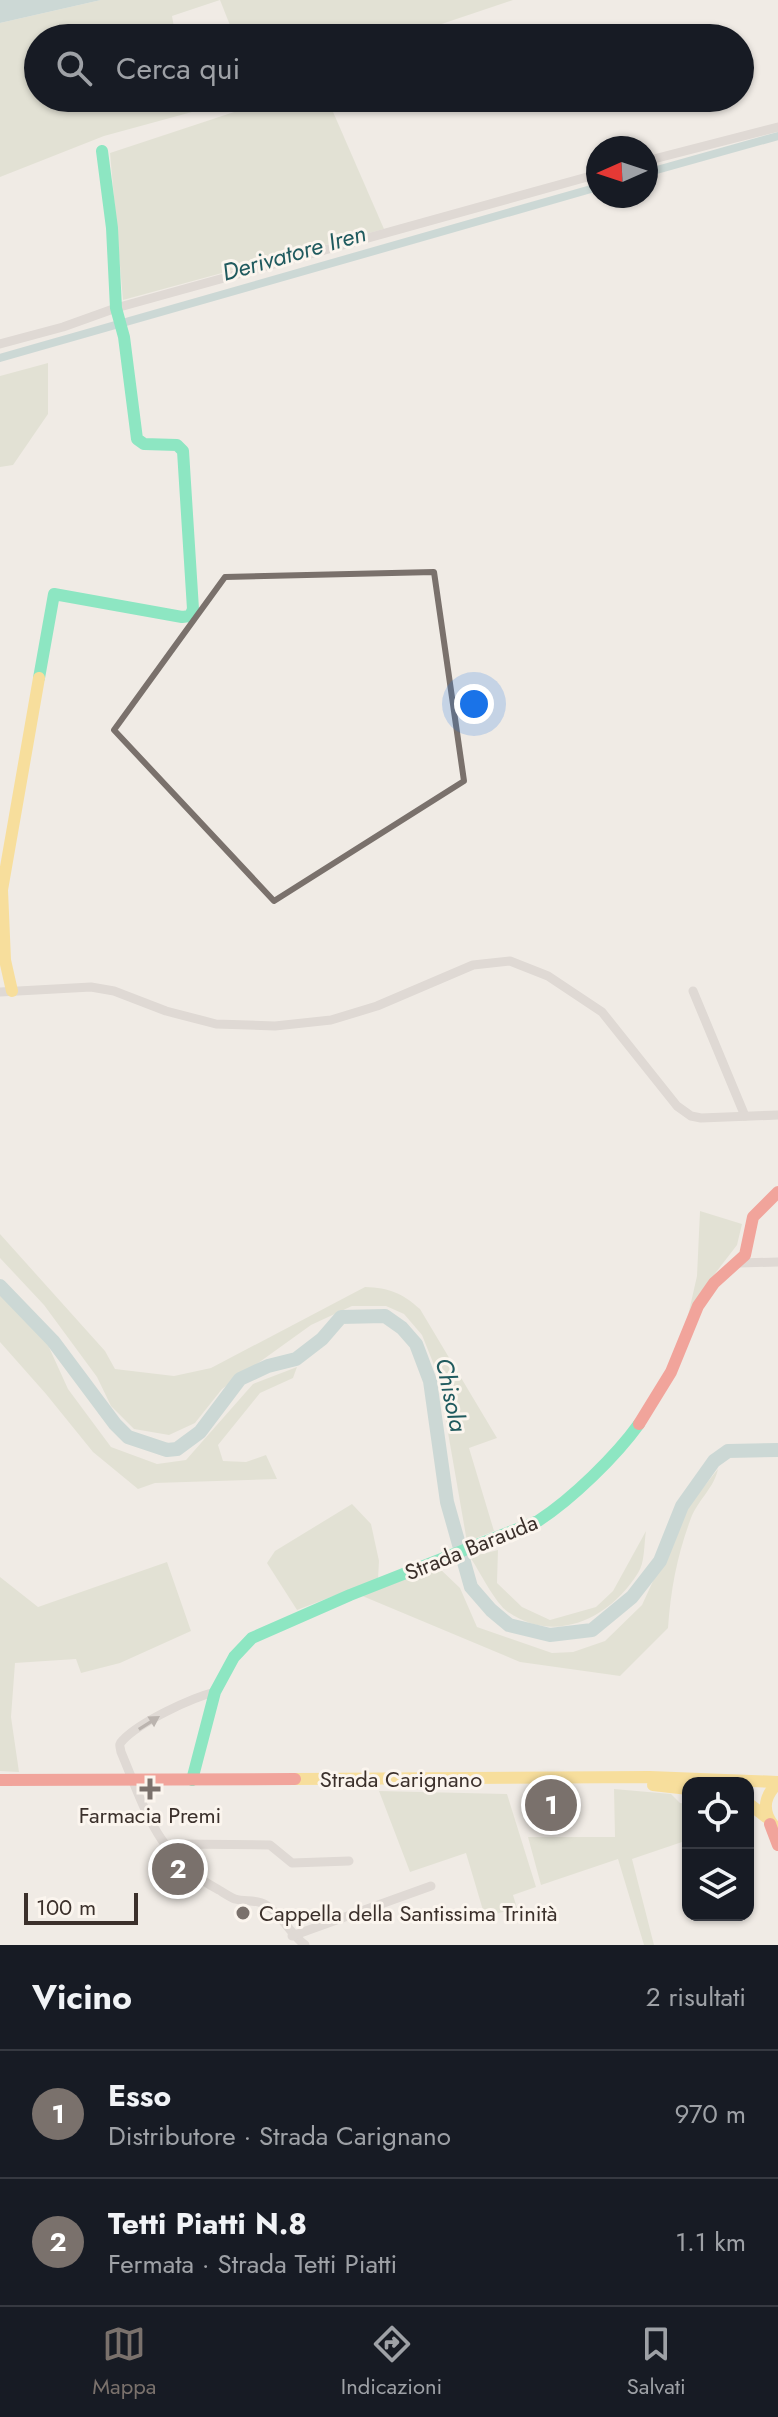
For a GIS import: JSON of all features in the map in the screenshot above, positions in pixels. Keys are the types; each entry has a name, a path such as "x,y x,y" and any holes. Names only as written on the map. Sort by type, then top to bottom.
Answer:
{"main road":[{"path":"6,991 2,890 54,594 182,617 190,616 193,609 183,451 177,445 144,444 137,439 124,337 116,308 112,228 102,151"},
{"name":"Strada Barauda","path":"192,1780 215,1692 234,1657 252,1638 510,1534 552,1512 625,1444 671,1372 698,1306 714,1283 739,1263 749,1242 753,1217 778,1192"},
{"path":"610,1779 650,1777 778,1783"},
{"path":"610,1779 682,1788"},
{"name":"Strada Carignano","path":"131,1780 610,1779"},
{"path":"0,1780 131,1780"},
{"path":"778,1783 764,1802 778,1845"},
{"path":"754,1808 771,1824"}],"street":[{"path":"658,158 778,127"},
{"path":"0,344 63,327 116,308 586,177"},
{"path":"6,991 91,987 114,991 166,1011 216,1024 288,1025 331,1020 377,1006 473,965 510,961 548,976 602,1012 677,1106 691,1116 778,1115"},
{"path":"693,991 745,1116"},
{"path":"739,1263 778,1262"},
{"path":"215,1692 196,1697 123,1740 121,1752 148,1820 168,1848 198,1879 234,1899 268,1906 292,1936 305,1945"},
{"path":"168,1848 178,1844 270,1845 292,1863 349,1861"},
{"path":"292,1936 431,1886"}],"highlighted area":[{"path":"434,572 464,781 274,901 114,730 225,577"}],"green space":[{"path":"101,0 220,0 172,16 173,24 24,24 24,112 192,112 104,136 0,177 0,23"},
{"path":"220,0 513,0 442,24 229,24"},
{"path":"234,112 333,112 384,229 123,300 110,153"},
{"path":"48,363 48,414 13,465 0,467 0,376"},
{"path":"700,1211 742,1224 737,1245 700,1293 687,1320 697,1276"},
{"path":"0,1234 105,1351 115,1369 174,1376 211,1368 365,1287 401,1295 420,1309 497,1438 469,1448 494,1531 467,1542 438,1375 422,1335 404,1314 386,1306 352,1306 311,1325 222,1389 195,1423 169,1435 134,1429 111,1406 97,1377 44,1305 0,1258"},
{"path":"0,1295 48,1345 68,1389 111,1447 157,1464 186,1460 253,1384 297,1367 293,1378 260,1393 218,1445 223,1461 246,1462 266,1455 277,1479 155,1483 138,1489 93,1452 0,1342"},
{"path":"718,1469 686,1532 675,1572 668,1628 620,1676 520,1662 360,1595 438,1567 460,1588 477,1627 552,1653 573,1652 605,1641 642,1605 686,1509"},
{"path":"352,1504 371,1524 379,1561 378,1579 297,1610 267,1563 275,1551"},
{"path":"646,1531 640,1569 626,1589 597,1614 563,1626 526,1622 508,1612 493,1595 470,1557 498,1550 497,1583 522,1607 550,1620 596,1607 613,1591"},
{"path":"167,1562 191,1631 120,1663 81,1673 76,1659 15,1663 11,1717 19,1772 0,1771 0,1577 38,1607"},
{"path":"614,1789 671,1794 682,1803 682,1842 632,1859 654,1945 644,1945 618,1859 541,1885 528,1837 615,1837"},
{"path":"379,1791 507,1794 536,1887 513,1895 517,1908 485,1917 466,1853 410,1872"}],"water":[{"path":"0,0 101,0 0,23"}],"waterway":[{"name":"Derivatore Iren","path":"658,170 778,136"},
{"name":"Derivatore Iren","path":"0,358 586,190"},
{"name":"Chisola","path":"0,1286 53,1341 128,1437 167,1450 177,1449 200,1432 240,1379 268,1366 296,1359 322,1339 341,1317 385,1316 402,1328 416,1344 430,1381 447,1502 471,1587 509,1625 550,1635 592,1630 632,1597 660,1561 682,1506 714,1461 728,1451 778,1450"}],"traffic: fast":[{"path":"39,678 54,594 182,617 190,616 193,609 183,451 177,445 144,444 137,439 124,337 116,308 112,228 102,151"},
{"path":"192,1780 215,1692 234,1657 252,1638 350,1595 538,1521 593,1476 639,1424"}],"traffic: slow":[{"path":"12,991 5,960 2,890 39,678"},
{"path":"295,1779 650,1777 778,1782"},
{"path":"777,1829 769,1818 766,1806 769,1794 778,1783"},
{"path":"653,1785 682,1788"},
{"path":"754,1808 766,1817"}],"traffic: jam":[{"path":"639,1424 671,1372 698,1306 714,1283 745,1255 753,1217 778,1192"},
{"path":"0,1780 295,1779"},
{"path":"770,1824 778,1845"}],"place":[{"name":"Farmacia Premi","path":"150,1789"},
{"name":"Esso","path":"551,1805"},
{"name":"Tetti Piatti N.8","path":"178,1869"},
{"name":"Cappella della Santissima Trinità","path":"243,1913"}]}
